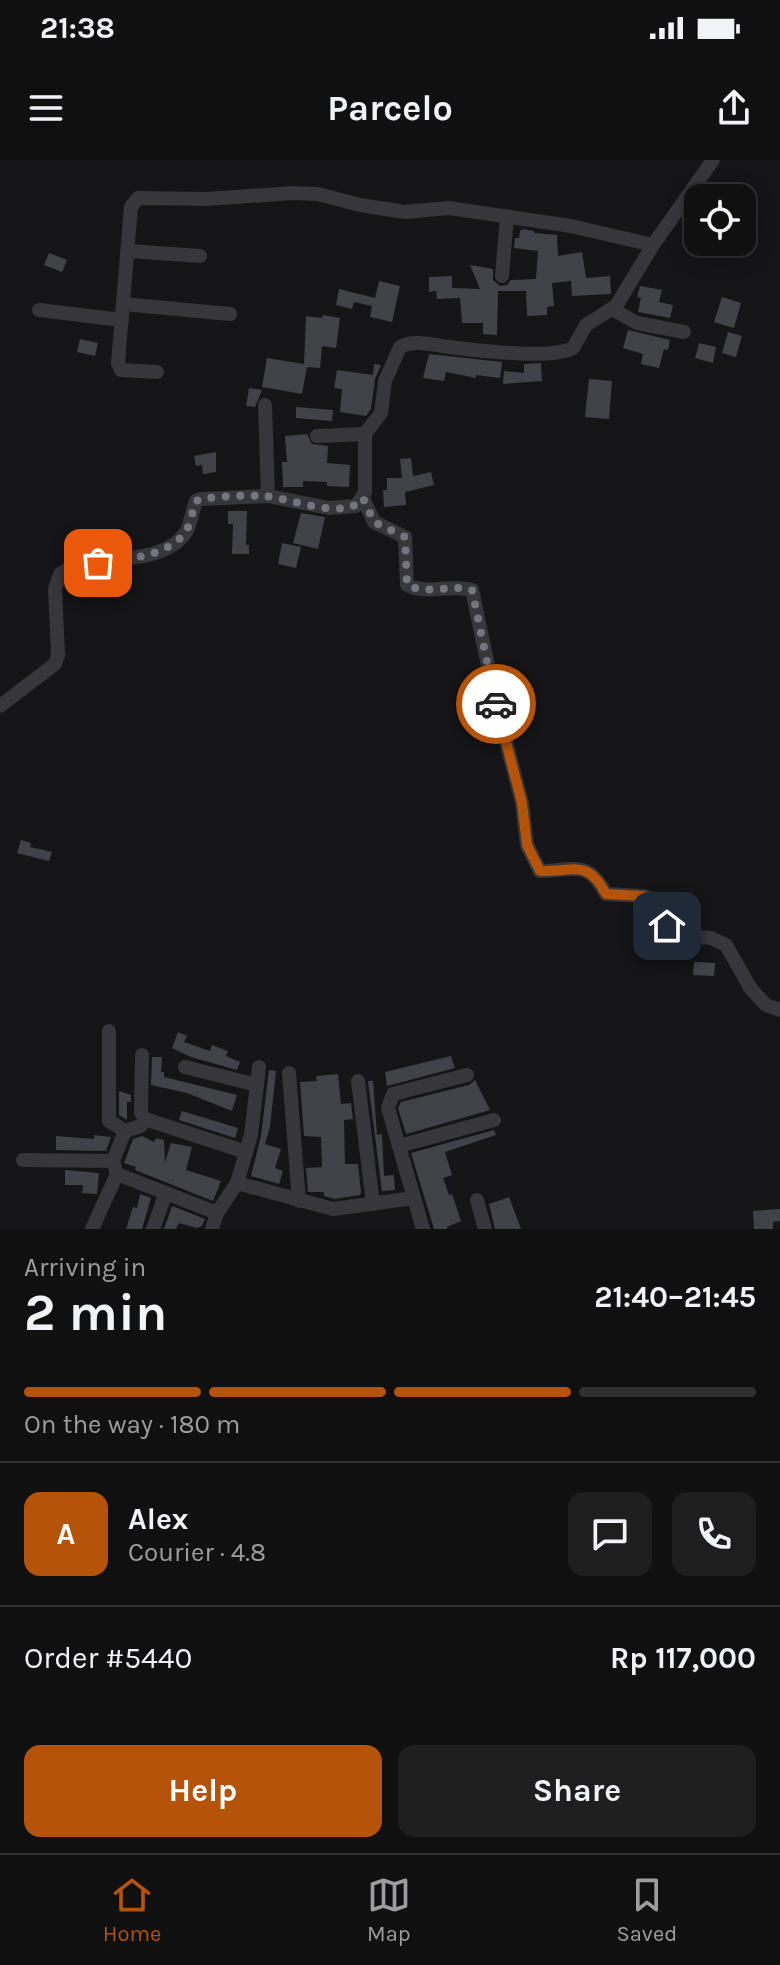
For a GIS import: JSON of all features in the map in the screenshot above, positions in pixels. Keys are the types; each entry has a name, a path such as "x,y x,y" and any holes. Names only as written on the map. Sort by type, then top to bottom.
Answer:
{"street":[{"path":"0,706 55,664 58,655 55,589 60,574 74,567 158,551 184,534 194,505 201,499 268,496 342,509 356,506 363,498 366,481 365,434 381,413 385,381 394,357 403,345 418,343 483,351 561,352 573,348 590,322 612,309 713,160"},
{"path":"157,372 121,370 118,367 131,207 138,198 206,199 318,194 405,212 449,208 507,216 571,226 653,245"},
{"path":"502,276 507,216"},
{"path":"129,251 200,256"},
{"path":"123,304 230,314"},
{"path":"612,309 637,323 684,332"},
{"path":"39,310 122,320"},
{"path":"265,405 268,496"},
{"path":"317,436 365,434"},
{"path":"363,498 374,522 405,537 407,585 418,590 459,587 472,590 495,699 522,803 527,845 540,871 580,868 590,871 606,894 643,896 655,900 667,926 678,936 711,938 726,945 751,989 766,1005 780,1010"},
{"path":"109,1031 109,1121 125,1131 141,1126 145,1119"},
{"path":"142,1055 141,1113 145,1119 246,1152"},
{"path":"185,1067 257,1085"},
{"path":"214,1222 237,1183 251,1135 259,1067"},
{"path":"289,1073 299,1201"},
{"path":"423,1229 388,1108 393,1094 467,1075"},
{"path":"358,1081 373,1204"},
{"path":"399,1146 494,1120"},
{"path":"92,1229 125,1131"},
{"path":"23,1160 115,1168 228,1229"},
{"path":"237,1183 333,1209 414,1198"},
{"path":"153,1229 166,1193"},
{"path":"477,1200 485,1229"}],"building":[{"path":"523,229 557,235 558,256 582,252 586,278 610,276 611,294 572,296 571,281 552,283 554,306 547,307 547,315 527,316 526,291 498,291 497,335 483,334 483,323 462,323 460,298 437,299 436,291 429,292 429,277 452,276 452,288 480,289 470,265 493,269 493,280 500,286 507,285 511,280 536,279 538,251 514,248 515,238 519,238"},
{"path":"49,253 67,260 62,272 44,265"},
{"path":"379,281 400,286 392,322 370,317 372,306 354,302 352,309 336,305 339,289 375,298"},
{"path":"640,286 662,290 659,302 673,305 670,318 638,312"},
{"path":"722,297 741,303 734,328 714,322"},
{"path":"323,315 340,318 336,348 322,346 320,368 307,367 302,394 262,387 267,358 304,364 306,316 322,318"},
{"path":"628,330 670,340 659,368 641,364 643,354 623,348"},
{"path":"728,332 742,336 736,357 722,353"},
{"path":"80,339 98,343 95,356 77,352"},
{"path":"699,343 716,347 713,363 695,358"},
{"path":"429,354 502,362 500,378 476,375 476,378 446,372 444,381 423,378"},
{"path":"541,363 542,381 503,384 504,371 524,373 524,364"},
{"path":"374,364 381,365 375,379 371,409 366,416 340,412 342,389 334,388 337,370 373,375"},
{"path":"589,379 612,381 609,419 585,417"},
{"path":"249,388 262,390 255,407 246,406"},
{"path":"296,407 333,410 332,421 296,418"},
{"path":"307,434 312,444 328,446 327,463 350,465 349,487 303,481 303,487 283,487 282,462 287,462 285,436"},
{"path":"216,452 216,472 203,474 202,465 196,466 194,456"},
{"path":"411,458 413,476 431,472 434,485 405,492 406,505 384,507 383,490 387,490 387,478 402,478 400,459"},
{"path":"228,511 247,511 246,545 249,545 249,554 232,554 233,524 228,524"},
{"path":"301,513 325,517 318,549 293,543"},
{"path":"282,543 301,547 296,568 278,564"},
{"path":"21,840 31,843 30,847 52,852 49,861 17,853"},
{"path":"694,962 715,963 714,976 693,975"},
{"path":"178,1032 187,1036 184,1042 210,1051 212,1045 228,1051 226,1056 240,1062 237,1070 191,1057 172,1048"},
{"path":"451,1056 455,1068 387,1086 385,1072"},
{"path":"152,1057 162,1057 161,1072 164,1072 164,1077 237,1095 232,1111 187,1093 151,1085"},
{"path":"269,1070 276,1071 270,1127 265,1144 281,1149 275,1168 283,1171 279,1184 251,1176 261,1136"},
{"path":"338,1074 341,1104 351,1103 353,1119 344,1120 345,1164 358,1164 361,1192 360,1195 334,1199 324,1196 324,1192 308,1192 306,1168 322,1167 321,1137 304,1136 300,1082 317,1081 316,1076"},
{"path":"475,1080 490,1110 406,1134 398,1108 401,1102 469,1085"},
{"path":"368,1081 373,1081 377,1135 382,1134 384,1176 394,1175 395,1190 382,1191"},
{"path":"119,1091 131,1095 131,1102 127,1102 127,1120 119,1115"},
{"path":"182,1111 238,1128 235,1138 179,1120"},
{"path":"494,1130 496,1135 445,1152 452,1175 443,1178 461,1221 447,1229 434,1229 411,1153"},
{"path":"94,1135 111,1137 106,1151 56,1150 56,1136 94,1139"},
{"path":"142,1136 154,1142 156,1138 164,1140 165,1162 171,1143 192,1147 186,1170 221,1181 213,1201 124,1163 133,1139"},
{"path":"65,1170 99,1173 97,1194 82,1193 83,1185 65,1185"},
{"path":"140,1194 151,1198 142,1229 126,1229 133,1207 137,1208"},
{"path":"509,1197 521,1229 495,1229 489,1204"},
{"path":"172,1206 205,1219 202,1226 197,1228 179,1223 176,1229 164,1229"},
{"path":"780,1209 780,1221 773,1222 773,1229 754,1229 753,1211"}],"way so far":[{"path":"98,563 153,553 180,538 187,529 196,501 201,499 268,496 342,509 356,506 363,498 374,522 405,537 407,585 418,590 459,587 472,590 496,704"}],"route":[{"path":"496,704 522,803 527,845 540,871 580,868 590,871 606,894 643,896 655,900 667,926"}]}
